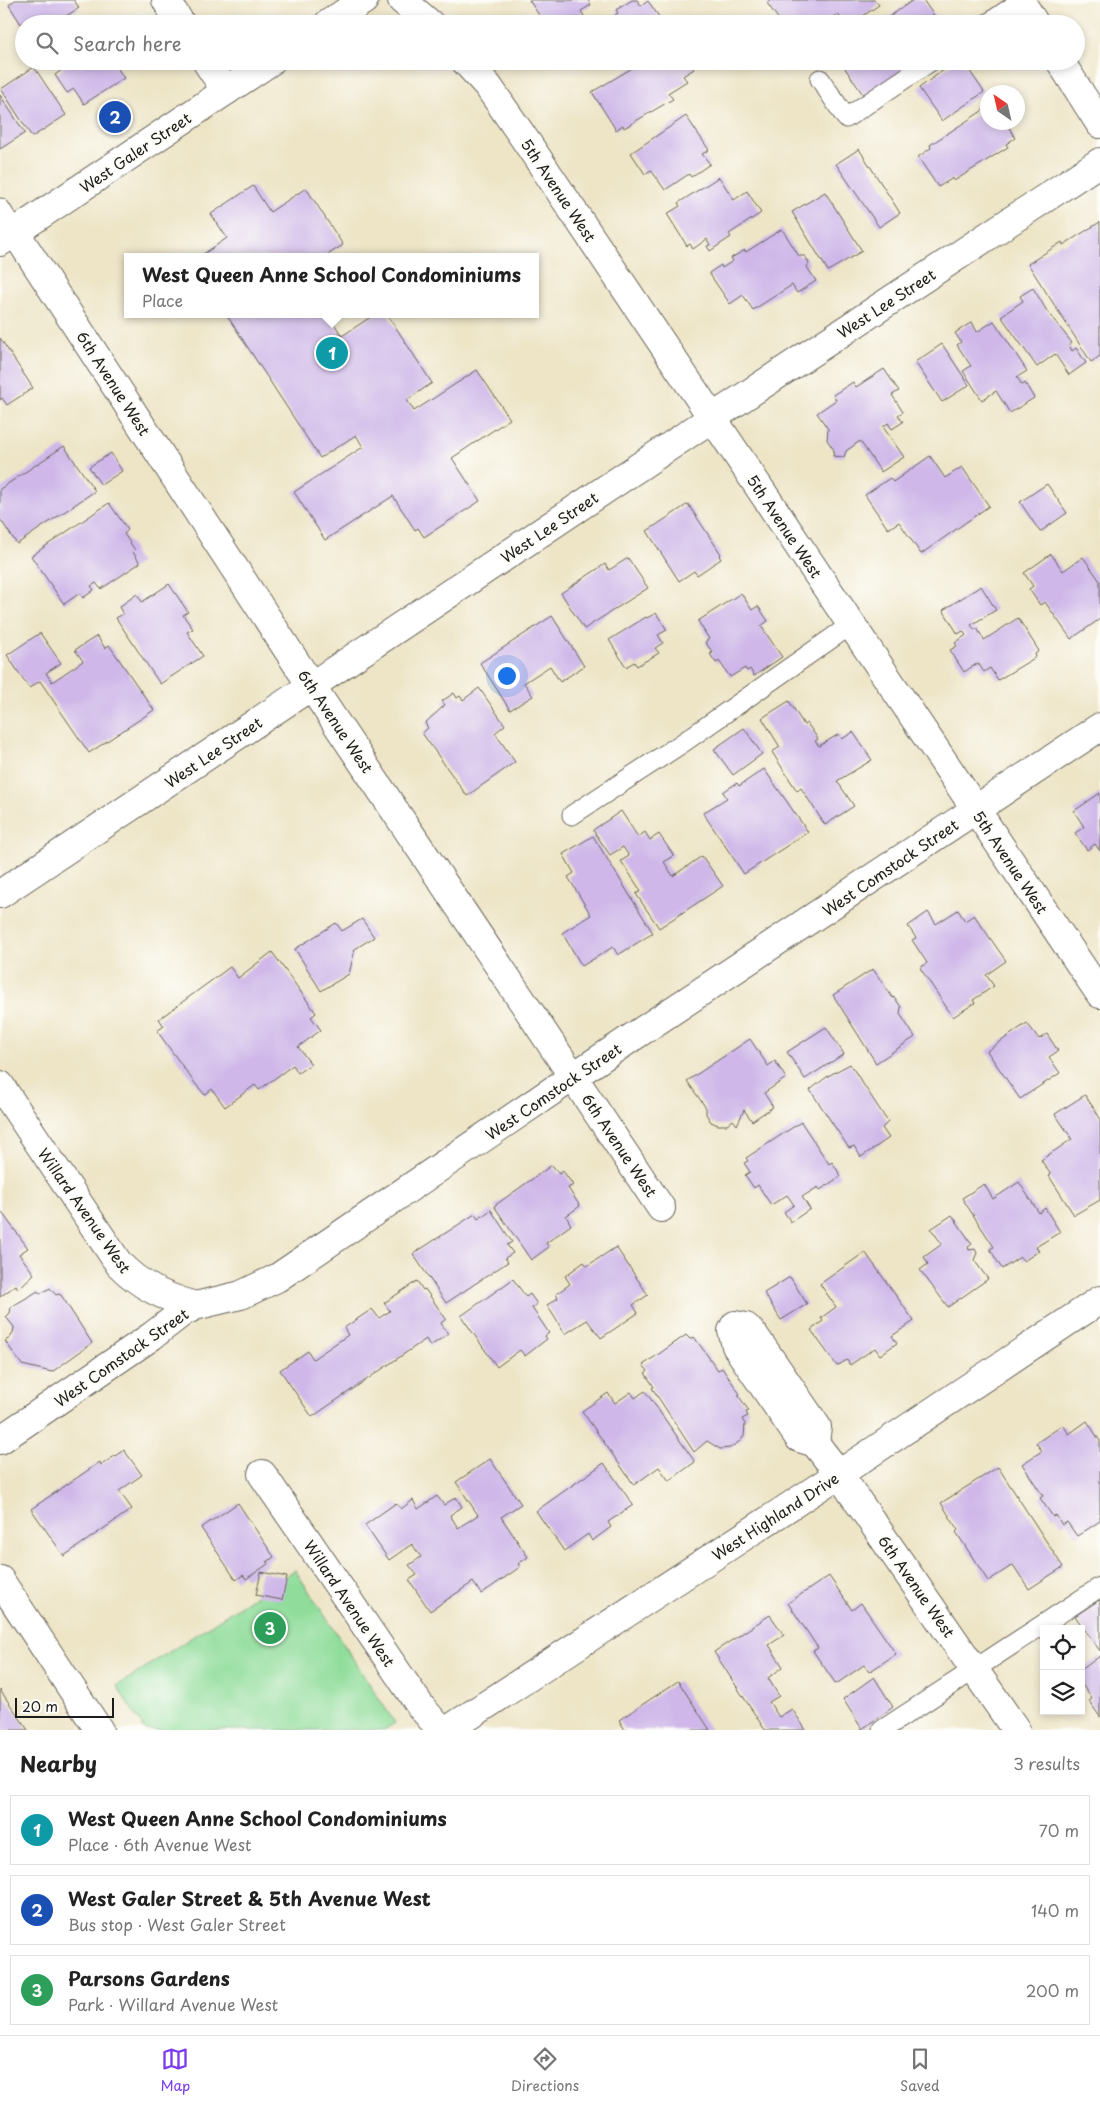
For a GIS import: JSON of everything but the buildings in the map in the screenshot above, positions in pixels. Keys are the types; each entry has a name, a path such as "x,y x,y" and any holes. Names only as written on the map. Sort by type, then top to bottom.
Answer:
{"street":[{"path":"166,0 175,15"},
{"path":"342,15 364,0"},
{"path":"402,0 420,15"},
{"path":"1021,1 1030,15"},
{"path":"212,70 226,91"},
{"name":"West Galer Street","path":"8,237 258,70"},
{"name":"5th Avenue West","path":"474,70 488,86 528,144 1100,994"},
{"path":"1066,70 1100,124"},
{"name":"West Lee Street","path":"0,894 712,418 1100,162"},
{"name":"6th Avenue West","path":"8,237 661,1208"},
{"name":"West Comstock Street","path":"0,1440 152,1336 183,1312 195,1306 242,1295 277,1278 574,1076 1100,727"},
{"name":"Willard Avenue West","path":"0,1085 119,1264 134,1279 171,1299 195,1306"},
{"name":"West Highland Drive","path":"448,1730 839,1474 1100,1300"},
{"name":"6th Avenue West","path":"815,1443 839,1474 1016,1730"},
{"name":"Willard Avenue West","path":"262,1474 421,1707 441,1730"},
{"path":"0,1580 100,1730"}],"lane":[{"path":"1000,15 1021,1"},
{"path":"820,79 846,118 918,70"},
{"path":"0,208 8,237"},
{"path":"572,815 684,742 852,624"},
{"path":"882,1730 1100,1586"}],"green space":[{"path":"295,1570 395,1723 384,1730 145,1730 117,1686"}],"place":[{"name":"West Galer Street & 5th Avenue West","path":"115,117"},
{"name":"West Queen Anne School Condominiums","path":"332,353"},
{"name":"Parsons Gardens","path":"270,1628"}]}
